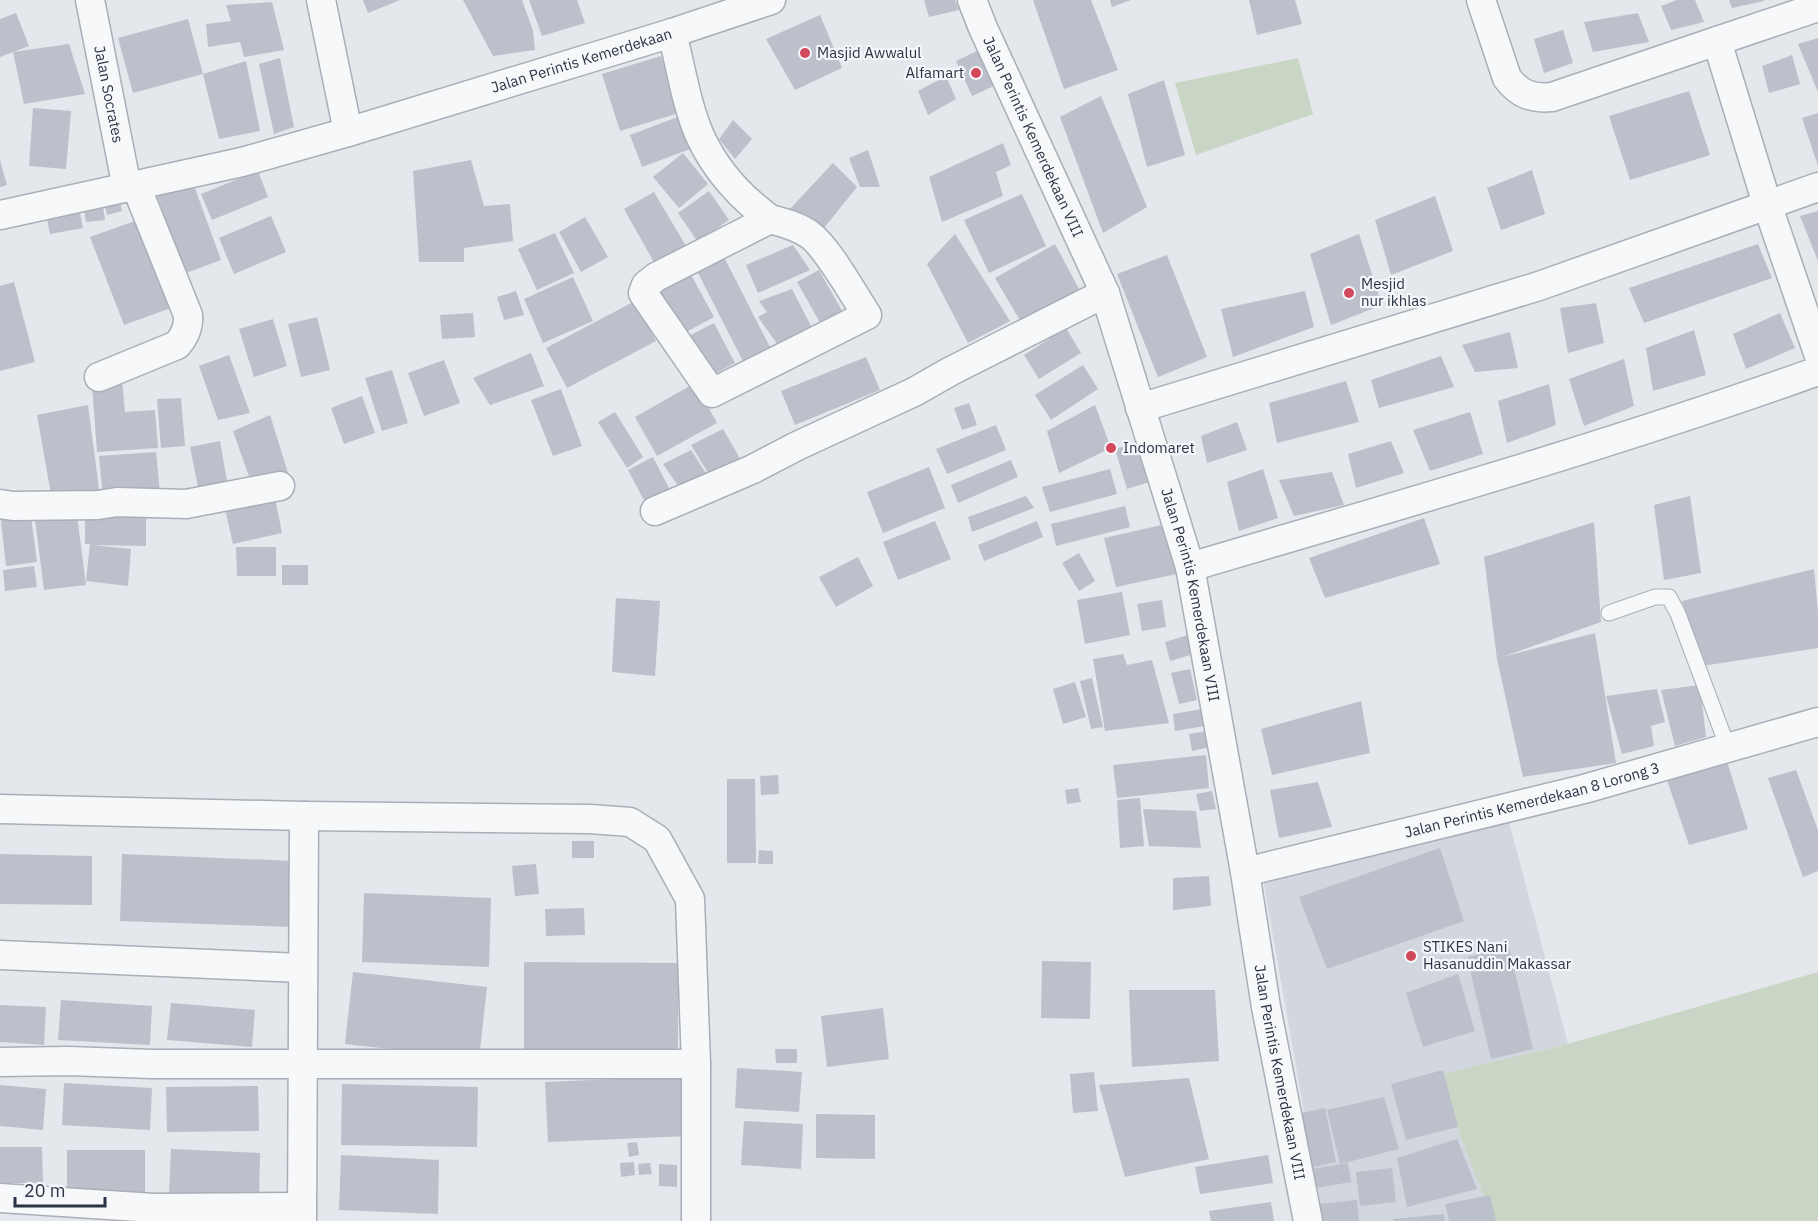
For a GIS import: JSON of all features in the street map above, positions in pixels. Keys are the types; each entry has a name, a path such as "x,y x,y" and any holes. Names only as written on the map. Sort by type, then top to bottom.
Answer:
{"street":[{"name":"Jalan Socrates","path":"90,0 131,187 188,315 189,324 183,339 177,345 99,377"},
{"path":"321,0 348,132"},
{"name":"Jalan Perintis Kemerdekaan","path":"0,214 242,162 392,120 771,0"},
{"name":"Jalan Perintis Kemerdekaan VIII","path":"972,0 1105,293 1190,567 1245,872 1266,1007 1308,1221"},
{"path":"1481,0 1507,78 1524,94 1538,98 1552,97 1818,7"},
{"path":"672,33 700,136 719,167 752,206 770,219 792,225 810,235 822,247 867,315 712,393 643,293 646,285 656,277 770,219"},
{"path":"1717,41 1767,204 1818,353"},
{"path":"1140,408 1539,286 1818,187"},
{"path":"655,511 753,469 914,392 1105,293"},
{"path":"1190,567 1427,498 1818,371"},
{"path":"0,504 13,506 98,505 117,502 186,504 280,486"},
{"name":"Jalan Perintis Kemerdekaan 8 Lorong 3","path":"1245,872 1584,789 1818,722"},
{"path":"0,809 630,822 657,839 690,899 696,1064 696,1221"},
{"path":"0,1198 154,1208 302,1214 304,816"},
{"path":"0,954 302,968"},
{"path":"0,1062 696,1064"}],"lane":[{"path":"1609,613 1654,597 1669,597 1678,614 1728,748"}],"shaded area":[{"name":"STIKES Nani Hasanuddin Makassar","path":"1508,818 1568,1044 1437,1075 1493,1221 1323,1221 1261,867"}],"green space":[{"path":"1298,58 1313,114 1196,155 1175,83"},
{"path":"1818,972 1818,1221 1493,1221 1437,1075 1568,1044"}],"building":[{"path":"363,0 400,0 368,13"},
{"path":"463,0 522,0 533,31 535,50 493,56"},
{"path":"529,0 577,0 585,23 542,36"},
{"path":"924,0 955,0 959,10 929,17"},
{"path":"1033,0 1091,0 1118,70 1064,89"},
{"path":"1110,0 1131,0 1112,7"},
{"path":"1249,0 1295,0 1302,24 1257,35"},
{"path":"1677,0 1695,0 1704,22 1671,30 1661,6"},
{"path":"1729,0 1764,0 1764,1 1732,8"},
{"path":"272,2 284,50 244,57 240,42 208,47 206,24 231,21 226,5"},
{"path":"16,13 29,46 0,57 0,19"},
{"path":"1638,13 1649,42 1593,52 1584,22"},
{"name":"Masjid Awwalul","path":"820,15 842,68 795,90 766,39"},
{"path":"188,19 203,74 133,93 118,38"},
{"path":"1563,30 1573,63 1544,73 1534,39"},
{"path":"1818,38 1818,92 1798,44"},
{"path":"69,44 85,94 24,104 13,52"},
{"name":"Alfamart","path":"979,50 996,85 972,96 956,61"},
{"path":"1792,55 1800,84 1769,93 1762,66"},
{"path":"661,56 679,113 620,131 602,74"},
{"path":"280,58 294,127 274,134 259,64"},
{"path":"246,61 260,131 219,139 203,74"},
{"path":"946,76 956,99 928,115 918,91"},
{"path":"1164,80 1185,155 1147,167 1128,94"},
{"path":"1689,91 1710,155 1630,180 1609,116"},
{"path":"1101,96 1147,207 1103,233 1060,117"},
{"path":"33,108 71,111 66,169 29,166"},
{"path":"1818,113 1818,166 1802,118"},
{"path":"680,116 693,148 642,167 630,135"},
{"path":"733,120 752,139 735,159 719,139"},
{"path":"1003,143 1011,165 996,172 1003,196 942,222 929,177"},
{"path":"868,150 880,187 860,187 849,158"},
{"path":"683,153 708,184 679,208 653,177"},
{"path":"0,160 7,185 0,187"},
{"path":"471,160 484,206 510,204 513,241 464,248 464,262 419,262 413,171"},
{"path":"833,163 857,187 820,233 788,211"},
{"path":"1532,170 1545,214 1501,230 1487,188"},
{"path":"258,171 268,197 212,220 201,194"},
{"path":"193,183 221,260 186,273 157,196"},
{"path":"709,191 729,220 698,242 678,213"},
{"path":"654,192 686,246 655,264 624,209"},
{"path":"118,193 122,211 107,215 103,197"},
{"path":"1022,194 1046,246 989,273 964,220"},
{"path":"1435,196 1453,251 1391,275 1375,220"},
{"path":"102,200 105,220 86,222 83,202"},
{"path":"79,208 83,228 50,234 46,214"},
{"path":"1818,211 1818,261 1800,216"},
{"path":"271,216 286,252 234,274 219,238"},
{"path":"146,217 179,305 124,325 90,237"},
{"path":"585,217 608,257 581,272 559,232"},
{"path":"555,233 574,273 537,290 518,249"},
{"path":"955,234 1010,321 968,343 927,264"},
{"path":"1359,234 1382,305 1331,325 1310,254"},
{"path":"1055,244 1080,291 1021,322 995,278"},
{"path":"1758,244 1772,278 1644,323 1629,288"},
{"path":"793,245 810,270 758,293 746,265"},
{"path":"1167,255 1207,357 1158,377 1117,274"},
{"path":"724,257 775,357 748,371 697,271"},
{"path":"819,270 845,316 823,328 797,282"},
{"path":"690,273 714,317 679,336 655,293"},
{"path":"573,277 593,321 543,343 524,299"},
{"path":"14,282 35,362 0,371 0,286"},
{"path":"792,289 813,330 780,348 758,317 767,312 759,301"},
{"path":"516,291 524,315 504,320 497,297"},
{"path":"1305,291 1314,327 1233,357 1221,309"},
{"path":"635,301 656,341 567,388 546,348"},
{"path":"1596,303 1604,343 1568,353 1560,308"},
{"path":"473,313 475,337 442,339 440,315"},
{"path":"1780,313 1795,348 1746,369 1733,334"},
{"path":"317,317 330,370 301,377 288,324"},
{"path":"273,319 287,366 254,377 239,329"},
{"path":"714,323 735,363 707,378 685,338"},
{"path":"1066,328 1081,353 1039,379 1024,355"},
{"path":"1694,330 1706,375 1653,391 1646,348"},
{"path":"1510,332 1518,368 1475,372 1462,345"},
{"path":"531,353 544,386 490,405 473,378"},
{"path":"229,355 250,413 218,420 199,366"},
{"path":"1441,356 1454,387 1379,408 1371,380"},
{"path":"866,357 880,390 795,425 781,391"},
{"path":"1624,359 1634,406 1584,426 1569,379"},
{"path":"444,360 460,403 424,416 408,373"},
{"path":"1083,365 1098,389 1051,420 1035,395"},
{"path":"121,370 125,412 155,410 158,448 97,452 91,372"},
{"path":"392,370 408,423 382,431 365,378"},
{"path":"1346,381 1359,422 1277,443 1269,403"},
{"path":"695,383 717,423 657,456 635,417"},
{"path":"1549,384 1556,425 1507,443 1498,401"},
{"path":"561,389 582,446 553,456 531,400"},
{"path":"362,396 375,433 344,444 331,408"},
{"path":"181,398 185,446 161,448 157,399"},
{"path":"969,403 977,425 962,430 954,408"},
{"path":"88,405 100,496 52,500 37,415"},
{"path":"1095,405 1111,448 1059,473 1047,431"},
{"path":"615,412 643,457 627,468 598,422"},
{"path":"1470,412 1483,454 1430,471 1413,430"},
{"path":"270,415 288,473 252,485 233,431"},
{"path":"1237,422 1247,450 1207,463 1201,436"},
{"path":"996,425 1006,450 947,474 936,449"},
{"path":"723,429 741,460 710,476 691,445"},
{"path":"220,441 229,492 200,497 190,447"},
{"path":"1391,441 1404,473 1356,488 1348,454"},
{"path":"1141,442 1153,481 1127,489 1115,449"},
{"path":"691,450 709,478 683,493 663,464"},
{"path":"156,452 160,493 103,498 99,456"},
{"path":"653,457 673,496 648,508 628,470"},
{"path":"1011,460 1018,477 958,503 951,485"},
{"path":"929,467 945,508 883,533 867,492"},
{"path":"1110,469 1117,494 1050,512 1042,487"},
{"path":"1263,469 1278,518 1239,531 1227,482"},
{"path":"1332,472 1344,505 1294,516 1279,480"},
{"path":"274,493 282,533 233,544 224,504"},
{"path":"1026,496 1034,508 972,532 968,517"},
{"path":"1690,496 1701,573 1664,580 1654,505"},
{"path":"1125,506 1130,527 1056,546 1051,524"},
{"path":"30,509 37,562 6,566 0,512"},
{"path":"85,511 146,513 146,546 92,545 131,549 128,586 86,581 90,544 85,544"},
{"path":"77,515 86,585 44,590 35,519"},
{"path":"1424,518 1440,564 1325,598 1309,558"},
{"path":"935,521 951,559 898,580 883,542"},
{"path":"1037,521 1043,537 984,561 978,545"},
{"path":"1594,522 1601,622 1502,657 1595,633 1616,763 1523,777 1497,659 1484,557"},
{"path":"1166,524 1177,574 1116,587 1104,538"},
{"path":"236,547 276,547 276,576 237,576"},
{"path":"1079,553 1095,581 1079,591 1062,563"},
{"path":"858,557 873,586 836,607 819,577"},
{"path":"282,565 308,565 308,585 282,585"},
{"path":"34,566 37,587 5,591 3,570"},
{"path":"1814,569 1818,648 1702,666 1682,601"},
{"path":"1122,592 1130,635 1085,644 1077,600"},
{"path":"616,598 660,601 655,676 612,672"},
{"path":"1162,600 1166,627 1142,631 1137,604"},
{"path":"1188,635 1194,654 1170,661 1165,642"},
{"path":"1123,654 1127,665 1152,660 1169,723 1105,731 1093,659"},
{"path":"1190,669 1197,700 1179,704 1171,673"},
{"path":"1092,678 1103,727 1091,729 1080,681"},
{"path":"1075,682 1086,717 1063,724 1053,689"},
{"path":"1700,685 1706,737 1675,746 1661,690"},
{"path":"1657,689 1665,722 1651,726 1654,746 1622,754 1606,696"},
{"path":"1361,701 1370,753 1272,775 1261,729"},
{"path":"1202,709 1205,726 1175,731 1173,714"},
{"path":"1207,731 1210,747 1192,751 1189,734"},
{"path":"1206,755 1209,788 1117,798 1113,765"},
{"path":"1726,758 1748,829 1689,845 1667,780"},
{"path":"1796,770 1818,830 1818,871 1803,877 1768,778"},
{"path":"778,775 779,794 761,795 760,776"},
{"path":"727,779 755,779 756,863 727,863"},
{"path":"1318,782 1332,827 1279,838 1270,790"},
{"path":"1078,788 1081,802 1067,804 1065,790"},
{"path":"1212,791 1216,809 1200,811 1196,794"},
{"path":"1140,798 1144,846 1120,848 1117,800"},
{"path":"1143,809 1196,811 1201,848 1149,846"},
{"path":"572,841 594,841 594,858 572,858"},
{"name":"STIKES Nani Hasanuddin Makassar","path":"1440,848 1464,921 1327,969 1299,897"},
{"path":"759,850 773,851 773,864 758,864"},
{"path":"0,854 92,856 92,905 0,904"},
{"path":"122,854 295,861 293,927 120,921"},
{"path":"536,864 539,894 515,896 512,866"},
{"path":"1209,876 1211,906 1173,910 1173,878"},
{"path":"364,893 491,898 489,967 362,962"},
{"path":"584,908 585,935 546,936 545,909"},
{"path":"1509,947 1533,1049 1491,1059 1467,957"},
{"path":"1042,961 1091,962 1090,1019 1041,1018"},
{"path":"524,962 678,963 678,1054 524,1052"},
{"path":"353,972 487,987 479,1059 345,1044"},
{"path":"1458,974 1475,1031 1423,1047 1406,993"},
{"path":"1129,990 1215,990 1219,1061 1132,1067"},
{"path":"61,1000 152,1006 150,1045 58,1040"},
{"path":"171,1003 255,1010 252,1047 167,1040"},
{"path":"0,1005 46,1007 44,1045 0,1042"},
{"path":"883,1008 889,1059 827,1067 821,1016"},
{"path":"775,1049 797,1049 797,1063 776,1063"},
{"path":"737,1068 802,1072 799,1112 735,1108"},
{"path":"1443,1070 1458,1127 1406,1140 1391,1084"},
{"path":"1094,1072 1098,1111 1073,1113 1070,1074"},
{"path":"685,1076 688,1136 548,1142 545,1082"},
{"path":"1189,1078 1209,1159 1125,1177 1099,1085"},
{"path":"64,1083 152,1088 150,1130 62,1125"},
{"path":"342,1084 478,1087 477,1147 341,1145"},
{"path":"0,1085 46,1089 43,1130 0,1126"},
{"path":"258,1086 259,1131 167,1132 166,1087"},
{"path":"1384,1097 1399,1149 1340,1164 1327,1110"},
{"path":"1325,1108 1336,1162 1309,1168 1297,1114"},
{"path":"816,1114 875,1115 875,1159 816,1158"},
{"path":"744,1121 803,1124 801,1169 741,1165"},
{"path":"1457,1139 1477,1189 1407,1207 1397,1158"},
{"path":"637,1142 639,1155 629,1157 627,1143"},
{"path":"0,1147 42,1147 43,1183 0,1183"},
{"path":"171,1149 260,1153 259,1198 169,1194"},
{"path":"67,1150 145,1150 145,1201 67,1201"},
{"path":"341,1155 439,1160 438,1214 339,1210"},
{"path":"1268,1155 1273,1183 1200,1194 1195,1167"},
{"path":"634,1162 635,1175 621,1177 620,1163"},
{"path":"650,1163 652,1174 639,1175 638,1164"},
{"path":"1348,1163 1351,1182 1315,1188 1312,1169"},
{"path":"659,1164 677,1165 677,1187 659,1186"},
{"path":"1392,1168 1396,1202 1360,1206 1356,1172"},
{"path":"1490,1195 1496,1221 1449,1221 1445,1204"},
{"path":"1357,1200 1359,1221 1321,1221 1319,1204"},
{"path":"1271,1202 1274,1221 1211,1221 1209,1211"},
{"path":"1444,1214 1445,1221 1393,1221 1393,1219"}],"place":[{"name":"Masjid Awwalul","path":"805,53"},
{"name":"Alfamart","path":"976,73"},
{"name":"Mesjid nur ikhlas","path":"1349,293"},
{"name":"Indomaret","path":"1111,448"},
{"name":"STIKES Nani Hasanuddin Makassar","path":"1411,956"}]}
